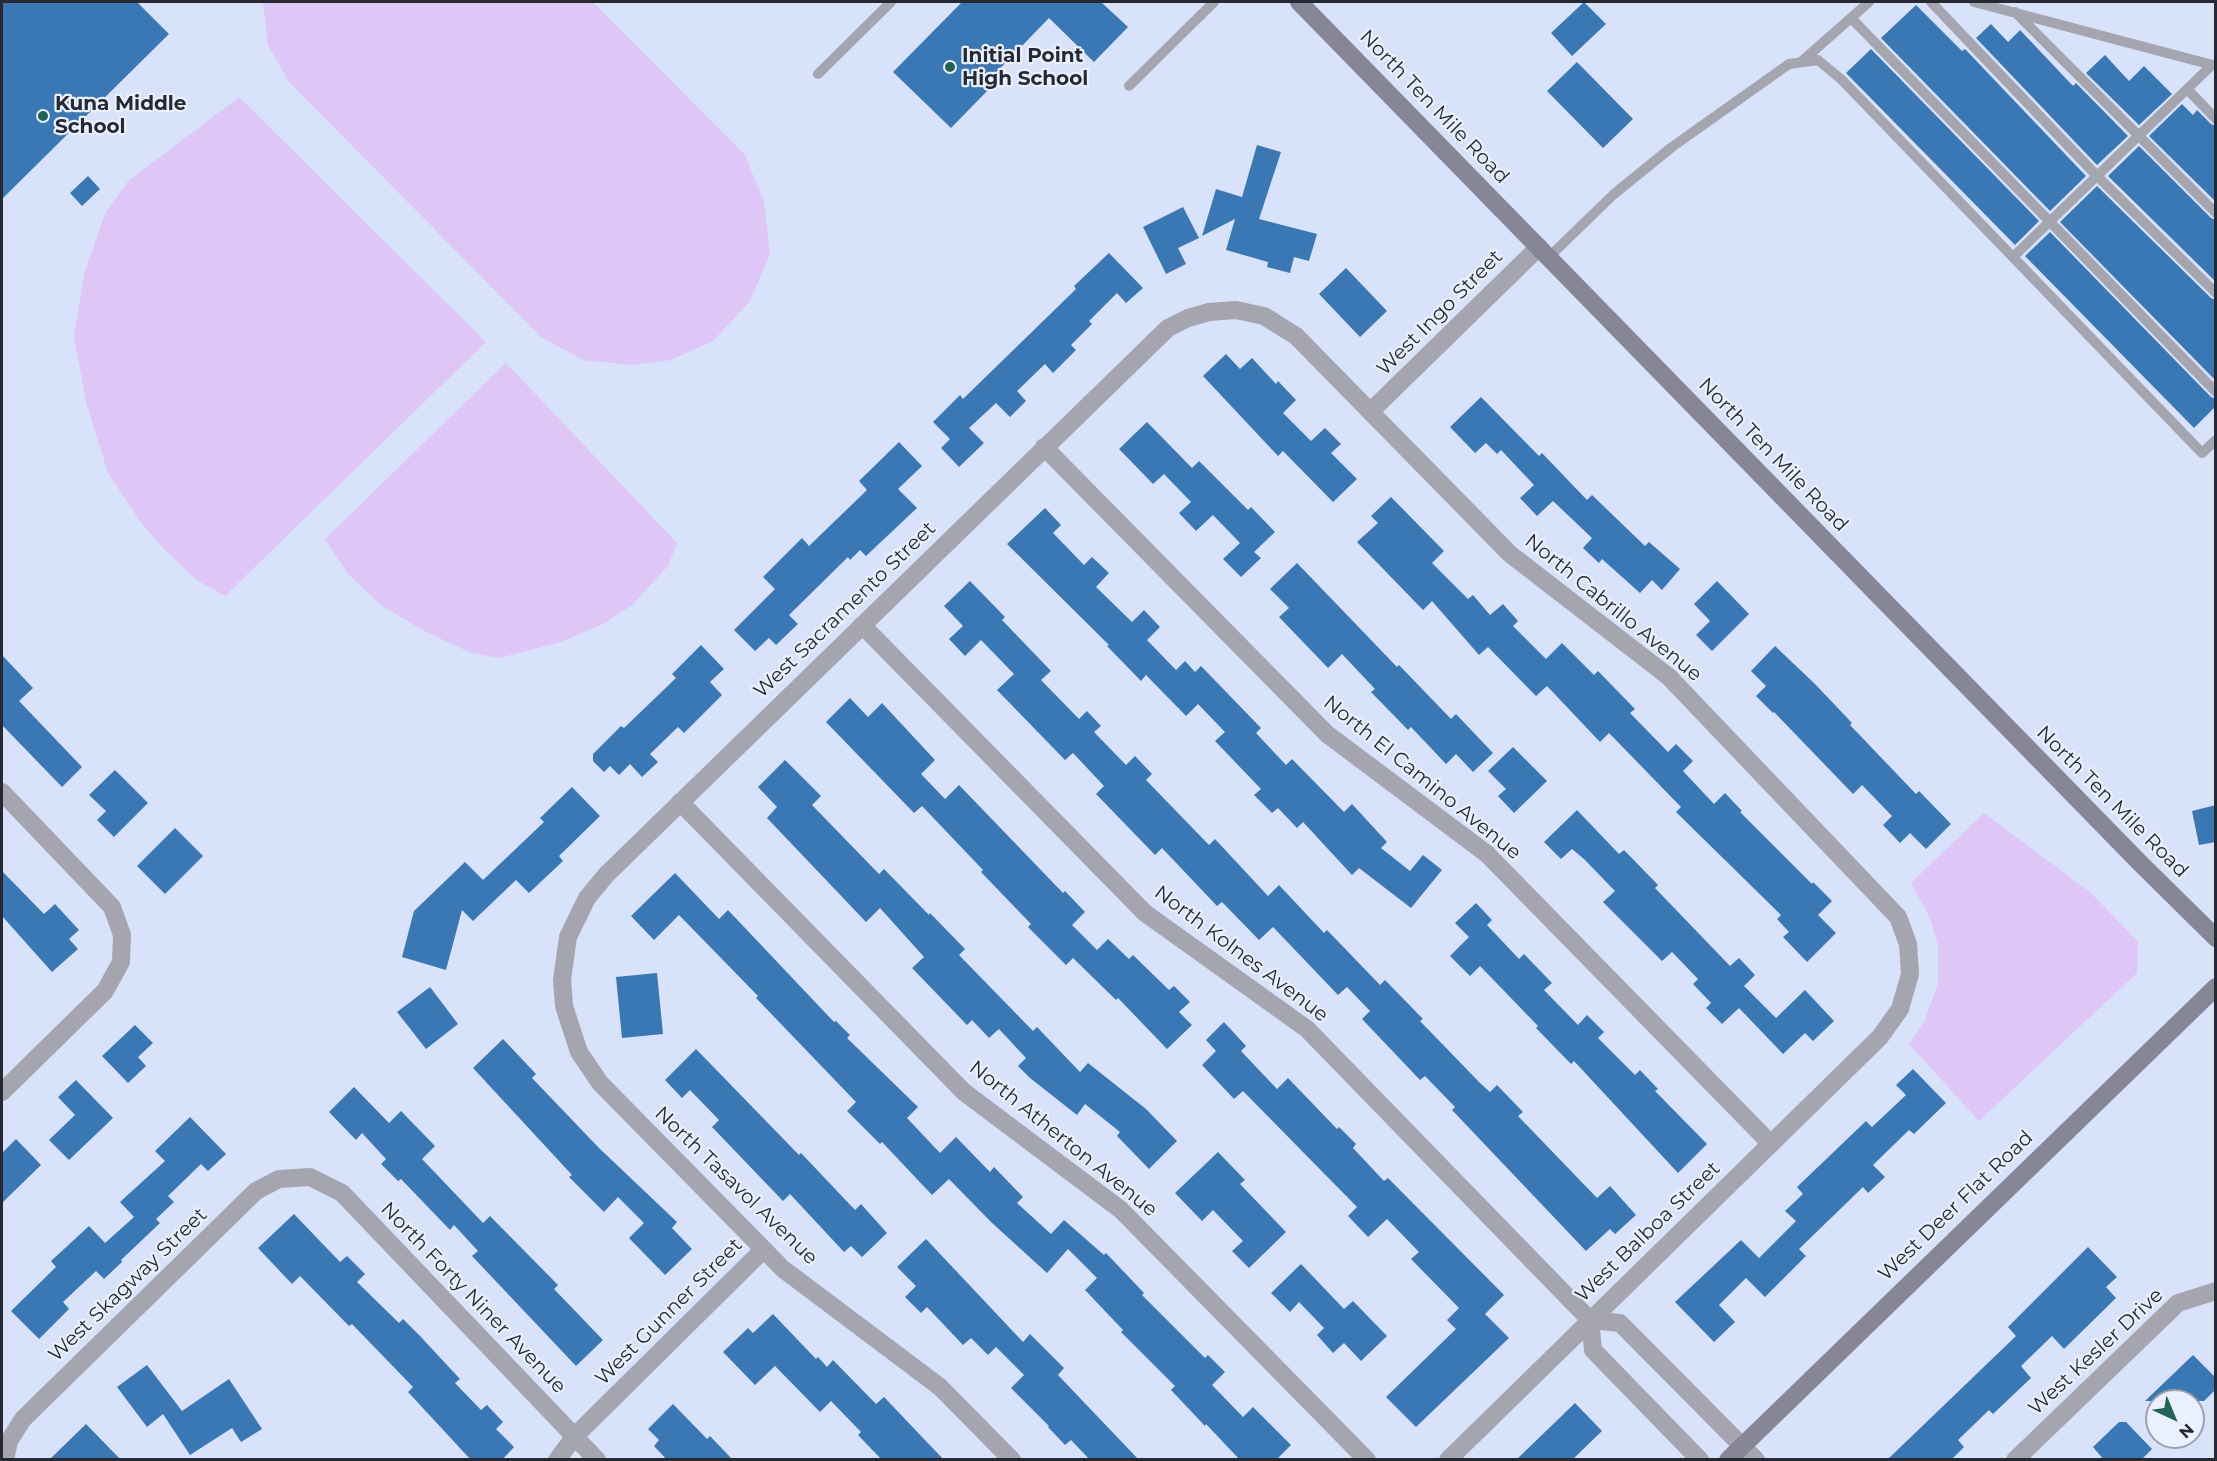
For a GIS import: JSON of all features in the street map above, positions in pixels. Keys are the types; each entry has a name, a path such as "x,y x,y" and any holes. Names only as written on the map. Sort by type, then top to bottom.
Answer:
{"main road":[{"name":"North Ten Mile Road","path":"1299,2 2122,845 2216,938"},
{"name":"West Deer Flat Road","path":"1728,1460 2216,987"}],"street":[{"name":"West Ingo Street","path":"1371,411 1544,252"},
{"name":"North Cabrillo Avenue","path":"1209,312 1236,310 1264,316 1296,336 1510,554 1669,677 1898,917 1908,945 1910,974 1900,1009 1880,1037"},
{"name":"West Sacramento Street","path":"562,980 568,937 587,898 606,875 1168,328 1188,318 1209,312"},
{"name":"North El Camino Avenue","path":"1044,447 1327,734 1487,854 1771,1144"},
{"name":"North Kolnes Avenue","path":"862,625 1145,913 1307,1029 1590,1320"},
{"path":"2,792 112,907 123,935 121,962 105,991 2,1092"},
{"name":"North Atherton Avenue","path":"680,802 963,1092 1121,1210 1367,1460"},
{"name":"North Tasavol Avenue","path":"562,980 564,1006 579,1052 600,1083 783,1269 940,1387 1012,1460"},
{"name":"West Balboa Street","path":"1448,1460 1880,1037"},
{"name":"North Forty Niner Avenue","path":"310,1177 342,1193 597,1460"},
{"name":"West Skagway Street","path":"5,1460 9,1441 23,1419 256,1191 279,1179 310,1177"},
{"name":"West Gunner Street","path":"557,1460 574,1437 764,1250"},
{"name":"West Kesler Drive","path":"2015,1460 2178,1303 2216,1291"},
{"path":"1700,1460 1593,1350 1590,1320 1620,1323 1756,1460"}],"lane":[{"path":"818,74 891,2"},
{"path":"1129,86 1214,2"},
{"path":"1801,62 1869,2"},
{"path":"1931,2 2097,176 2216,293"},
{"path":"1974,2 2214,65"},
{"path":"2015,12 2216,213"},
{"path":"1851,18 2216,392"},
{"path":"1544,252 1672,147 1789,64 1818,60 1842,80 2202,453 2216,440"},
{"path":"2013,257 2214,65"},
{"path":"2187,89 2216,119"}],"shaded area":[{"path":"263,2 593,2 745,155 764,202 770,254 750,301 713,341 671,360 632,365 583,360 541,337 289,82 268,45"},
{"path":"239,97 486,342 225,596 195,579 164,549 142,524 108,473 86,402 74,336 84,274 105,214 128,181"},
{"path":"506,363 677,543 668,566 632,605 601,625 558,643 499,658 469,652 424,631 381,605 349,575 325,539"},
{"path":"1984,813 2090,892 2138,942 2137,973 1979,1121 1909,1044 1924,1022 1938,984 1938,946 1930,918 1911,883"}],"building":[{"name":"Kuna Middle School","path":"2,2 137,2 169,34 2,199"},
{"name":"Initial Point High School","path":"962,2 1101,2 1128,27 1094,62 1049,18 985,84 990,88 951,128 893,72"},
{"path":"1584,2 1606,24 1572,56 1551,33"},
{"path":"1916,5 1962,51 1965,49 2086,176 2050,211 1881,38"},
{"path":"1991,24 2008,42 2020,30 2073,86 2076,83 2128,136 2097,165 1976,38"},
{"path":"1871,49 2039,221 2015,245 1846,73"},
{"path":"2105,55 2129,81 2144,66 2172,94 2139,125 2086,73"},
{"path":"1577,62 1633,119 1603,148 1547,91"},
{"path":"2182,104 2193,115 2197,110 2216,126 2216,202 2149,136"},
{"path":"1257,145 1281,152 1259,219 1317,234 1309,261 1294,257 1290,273 1267,267 1268,262 1226,250 1235,219 1202,236 1216,189 1242,197"},
{"path":"2139,146 2211,218 2216,220 2216,282 2108,176"},
{"path":"88,176 100,189 82,206 70,193"},
{"path":"2097,186 2211,298 2216,300 2216,381 2060,222"},
{"path":"1183,207 1199,238 1178,248 1186,264 1166,274 1143,227"},
{"path":"2050,232 2211,397 2216,399 2216,406 2194,428 2025,256"},
{"path":"1109,253 1143,288 1126,303 1117,293 1089,321 1092,324 1071,345 1076,350 1053,373 1045,364 1017,391 1026,401 1010,417 996,403 969,428 984,443 959,467 941,448 950,439 933,422 960,395 963,399 1076,289 1074,286"},
{"path":"1346,268 1387,311 1360,337 1319,294"},
{"path":"1226,354 1240,369 1252,358 1276,384 1278,381 1296,400 1283,413 1311,441 1325,428 1341,444 1331,453 1357,479 1333,502 1283,451 1278,456 1203,376"},
{"path":"1481,397 1539,456 1542,453 1587,500 1592,495 1645,546 1649,542 1680,569 1662,590 1652,580 1640,593 1602,559 1599,563 1583,548 1592,538 1553,501 1537,516 1520,498 1534,485 1501,450 1497,454 1486,443 1475,453 1450,427"},
{"path":"1147,422 1192,468 1199,461 1248,510 1251,507 1275,532 1254,552 1261,558 1241,577 1223,559 1240,543 1213,515 1196,531 1179,513 1191,502 1164,474 1153,484 1119,449"},
{"path":"899,442 922,466 898,489 917,508 866,556 860,550 850,560 848,557 789,615 798,624 776,645 769,638 755,651 734,630 775,589 763,577 802,538 809,546 867,490 859,481"},
{"path":"1391,497 1444,551 1432,563 1468,599 1473,595 1490,615 1503,604 1518,621 1513,626 1546,659 1562,643 1594,675 1598,671 1635,709 1630,713 1668,752 1676,744 1693,761 1683,771 1714,804 1725,793 1742,811 1740,812 1832,901 1818,915 1836,933 1807,962 1783,937 1789,932 1777,919 1781,915 1676,812 1681,807 1609,733 1600,742 1547,686 1536,696 1488,647 1479,655 1432,601 1423,610 1357,542 1378,523 1371,516"},
{"path":"1045,508 1061,525 1053,533 1084,565 1092,557 1109,573 1096,587 1132,622 1144,610 1160,627 1147,640 1176,670 1185,661 1195,672 1201,666 1261,728 1256,733 1286,765 1292,759 1344,812 1352,804 1387,842 1381,848 1410,871 1423,855 1442,870 1411,908 1359,868 1352,875 1303,822 1297,828 1278,808 1272,813 1254,795 1261,789 1215,741 1225,732 1198,704 1186,716 1146,675 1141,681 1107,646 1109,645 1007,544"},
{"path":"1297,563 1397,667 1399,665 1451,719 1456,714 1493,753 1473,772 1456,754 1446,764 1411,727 1408,730 1371,692 1375,689 1342,654 1328,668 1279,617 1289,608 1270,589"},
{"path":"970,581 1005,617 1002,620 1051,671 1041,680 1079,719 1087,711 1101,726 1094,732 1126,765 1135,756 1152,774 1146,780 1209,845 1215,839 1268,896 1279,885 1324,933 1327,930 1380,985 1385,980 1423,1019 1420,1021 1480,1083 1490,1092 1497,1085 1523,1112 1518,1116 1597,1198 1610,1186 1636,1215 1615,1234 1610,1229 1586,1251 1452,1110 1455,1107 1425,1076 1420,1080 1362,1019 1370,1011 1347,987 1338,995 1273,927 1259,940 1222,902 1217,906 1162,848 1155,855 1096,794 1104,786 1073,753 1065,760 997,690 1014,674 981,640 965,656 949,639 963,626 944,606"},
{"path":"1717,581 1749,614 1712,651 1696,635 1710,621 1694,604"},
{"path":"701,645 724,669 710,682 722,695 684,733 678,727 650,754 658,762 642,777 630,764 619,775 610,766 604,772 593,761 593,754 676,678 672,674"},
{"path":"1775,646 1815,684 1852,723 1850,725 1916,794 1919,791 1951,824 1926,849 1910,833 1900,843 1883,825 1892,816 1862,785 1853,794 1756,696 1766,686 1751,671"},
{"path":"2,655 33,688 19,701 82,767 62,787 2,725"},
{"path":"850,698 868,717 882,703 935,760 921,774 945,799 959,785 1063,893 1065,891 1085,912 1072,925 1097,950 1108,939 1129,959 1133,955 1169,990 1174,986 1190,1002 1179,1012 1192,1025 1167,1049 1118,998 1116,1000 1073,958 1066,965 1028,927 1031,924 922,806 914,813 826,722"},
{"path":"1513,747 1547,781 1514,813 1498,796 1506,789 1488,771"},
{"path":"785,760 821,796 812,805 879,874 884,869 929,915 930,913 965,949 959,955 1033,1031 1037,1027 1080,1072 1088,1063 1146,1109 1177,1141 1149,1169 1117,1136 1120,1132 1085,1104 1077,1115 1030,1078 1018,1066 1026,1058 999,1029 989,1038 972,1020 967,1025 912,968 924,957 880,908 866,922 767,818 777,807 758,787"},
{"path":"115,770 148,803 114,837 97,820 106,811 89,795"},
{"path":"572,787 600,816 559,856 563,861 529,893 516,880 473,921 462,910 446,970 402,957 414,911 465,862 483,880 544,822 540,818"},
{"path":"2216,805 2216,842 2199,845 2192,811"},
{"path":"1577,810 1619,854 1624,850 1658,885 1655,888 1730,966 1739,958 1755,975 1744,986 1776,1018 1805,990 1834,1021 1813,1041 1805,1033 1783,1054 1739,1008 1722,1024 1706,1008 1711,1003 1693,984 1698,979 1672,952 1662,961 1603,902 1615,891 1584,859 1572,849 1561,859 1544,842"},
{"path":"175,828 203,856 165,894 137,866"},
{"path":"2,871 44,914 55,904 79,930 69,939 78,949 52,972 2,916"},
{"path":"675,873 719,919 728,910 834,1022 836,1021 850,1035 847,1038 918,1107 907,1118 940,1153 956,1137 990,1172 994,1167 1023,1197 1017,1203 1051,1234 1064,1220 1104,1255 1106,1253 1144,1293 1142,1295 1205,1358 1208,1355 1225,1372 1212,1385 1243,1417 1253,1407 1291,1445 1276,1460 1240,1460 1171,1390 1175,1386 1121,1332 1123,1330 1085,1290 1097,1278 1068,1249 1047,1273 991,1222 949,1179 932,1195 882,1142 880,1144 847,1111 856,1102 679,915 654,940 631,916"},
{"path":"1476,903 1492,920 1487,925 1519,959 1524,954 1552,983 1544,990 1578,1025 1587,1015 1604,1032 1598,1038 1635,1075 1640,1070 1658,1089 1655,1091 1707,1144 1678,1173 1574,1061 1571,1064 1536,1028 1538,1026 1480,966 1470,976 1450,956 1469,937 1455,923"},
{"path":"657,973 663,1034 622,1038 616,977"},
{"path":"430,987 458,1024 426,1049 397,1012"},
{"path":"1224,1022 1246,1046 1241,1051 1277,1089 1288,1078 1337,1129 1339,1127 1356,1144 1353,1148 1384,1181 1388,1178 1504,1295 1485,1314 1509,1338 1416,1427 1386,1397 1456,1329 1447,1320 1459,1308 1411,1259 1419,1252 1387,1219 1368,1237 1348,1216 1357,1207 1243,1091 1234,1099 1202,1065 1216,1051 1206,1040"},
{"path":"135,1025 153,1043 138,1057 146,1066 128,1083 102,1056"},
{"path":"503,1039 536,1074 532,1078 599,1148 677,1222 672,1228 692,1249 665,1275 629,1238 644,1223 618,1197 604,1212 569,1177 572,1175 473,1068"},
{"path":"696,1049 855,1210 861,1204 887,1233 862,1257 851,1246 844,1252 790,1194 783,1201 712,1127 719,1120 690,1090 682,1098 665,1080"},
{"path":"1913,1069 1946,1103 1914,1134 1909,1130 1873,1165 1885,1177 1868,1193 1863,1187 1799,1249 1806,1256 1765,1297 1746,1278 1719,1305 1735,1322 1714,1342 1675,1302 1741,1240 1759,1258 1796,1221 1785,1211 1803,1194 1797,1187 1866,1121 1872,1127 1906,1095 1896,1085"},
{"path":"76,1080 113,1118 69,1160 49,1140 75,1115 58,1097"},
{"path":"354,1087 389,1123 401,1111 435,1146 422,1159 483,1223 490,1216 558,1285 554,1289 603,1340 576,1366 472,1256 478,1251 454,1225 450,1230 401,1179 398,1181 381,1164 386,1159 362,1133 356,1140 329,1112"},
{"path":"190,1117 226,1154 208,1171 201,1164 168,1196 174,1202 156,1219 160,1223 104,1279 96,1271 63,1302 69,1309 39,1339 11,1311 56,1267 51,1261 89,1226 105,1243 134,1217 120,1202 165,1161 155,1151"},
{"path":"16,1139 41,1165 2,1203 2,1153"},
{"path":"1218,1152 1245,1180 1240,1184 1286,1232 1249,1268 1232,1251 1243,1241 1213,1210 1202,1221 1175,1193"},
{"path":"294,1214 340,1262 347,1256 365,1274 357,1282 399,1323 403,1319 420,1336 460,1379 455,1383 481,1410 487,1405 503,1422 496,1429 514,1447 502,1460 471,1460 408,1392 413,1387 352,1324 349,1326 300,1276 292,1284 258,1248"},
{"path":"926,1239 1023,1342 1030,1334 1064,1368 1058,1375 1139,1460 1090,1460 1071,1440 1065,1445 1011,1388 1024,1375 996,1347 988,1355 971,1338 963,1345 927,1307 921,1313 905,1297 916,1286 897,1267"},
{"path":"2088,1247 2117,1277 2106,1287 2116,1298 2064,1349 2052,1336 2021,1366 2031,1378 1993,1414 1989,1410 1958,1440 1964,1447 1951,1460 1887,1460 2016,1336 2008,1327"},
{"path":"1301,1264 1344,1309 1353,1301 1387,1336 1361,1361 1344,1343 1333,1353 1317,1335 1324,1328 1299,1302 1290,1312 1271,1293"},
{"path":"773,1314 816,1359 818,1357 827,1367 833,1360 876,1404 884,1397 944,1460 882,1460 858,1435 861,1432 831,1401 820,1412 775,1366 755,1385 723,1352 748,1328 753,1333"},
{"path":"2193,1355 2216,1378 2216,1389 2205,1400 2205,1389 2158,1389"},
{"path":"147,1365 182,1411 229,1379 262,1429 241,1442 232,1428 190,1455 163,1414 147,1427 117,1387"},
{"path":"1575,1403 1602,1431 1572,1460 1516,1460"},
{"path":"673,1404 707,1439 710,1436 733,1460 667,1460 654,1446 659,1440 648,1429"},
{"path":"2119,1422 2126,1422 2145,1442 2145,1449 2152,1449 2141,1460 2104,1460 2093,1447"},
{"path":"86,1424 121,1460 49,1460"}],"place":[{"name":"Initial Point High School","path":"950,67"},
{"name":"Kuna Middle School","path":"43,116"}]}
